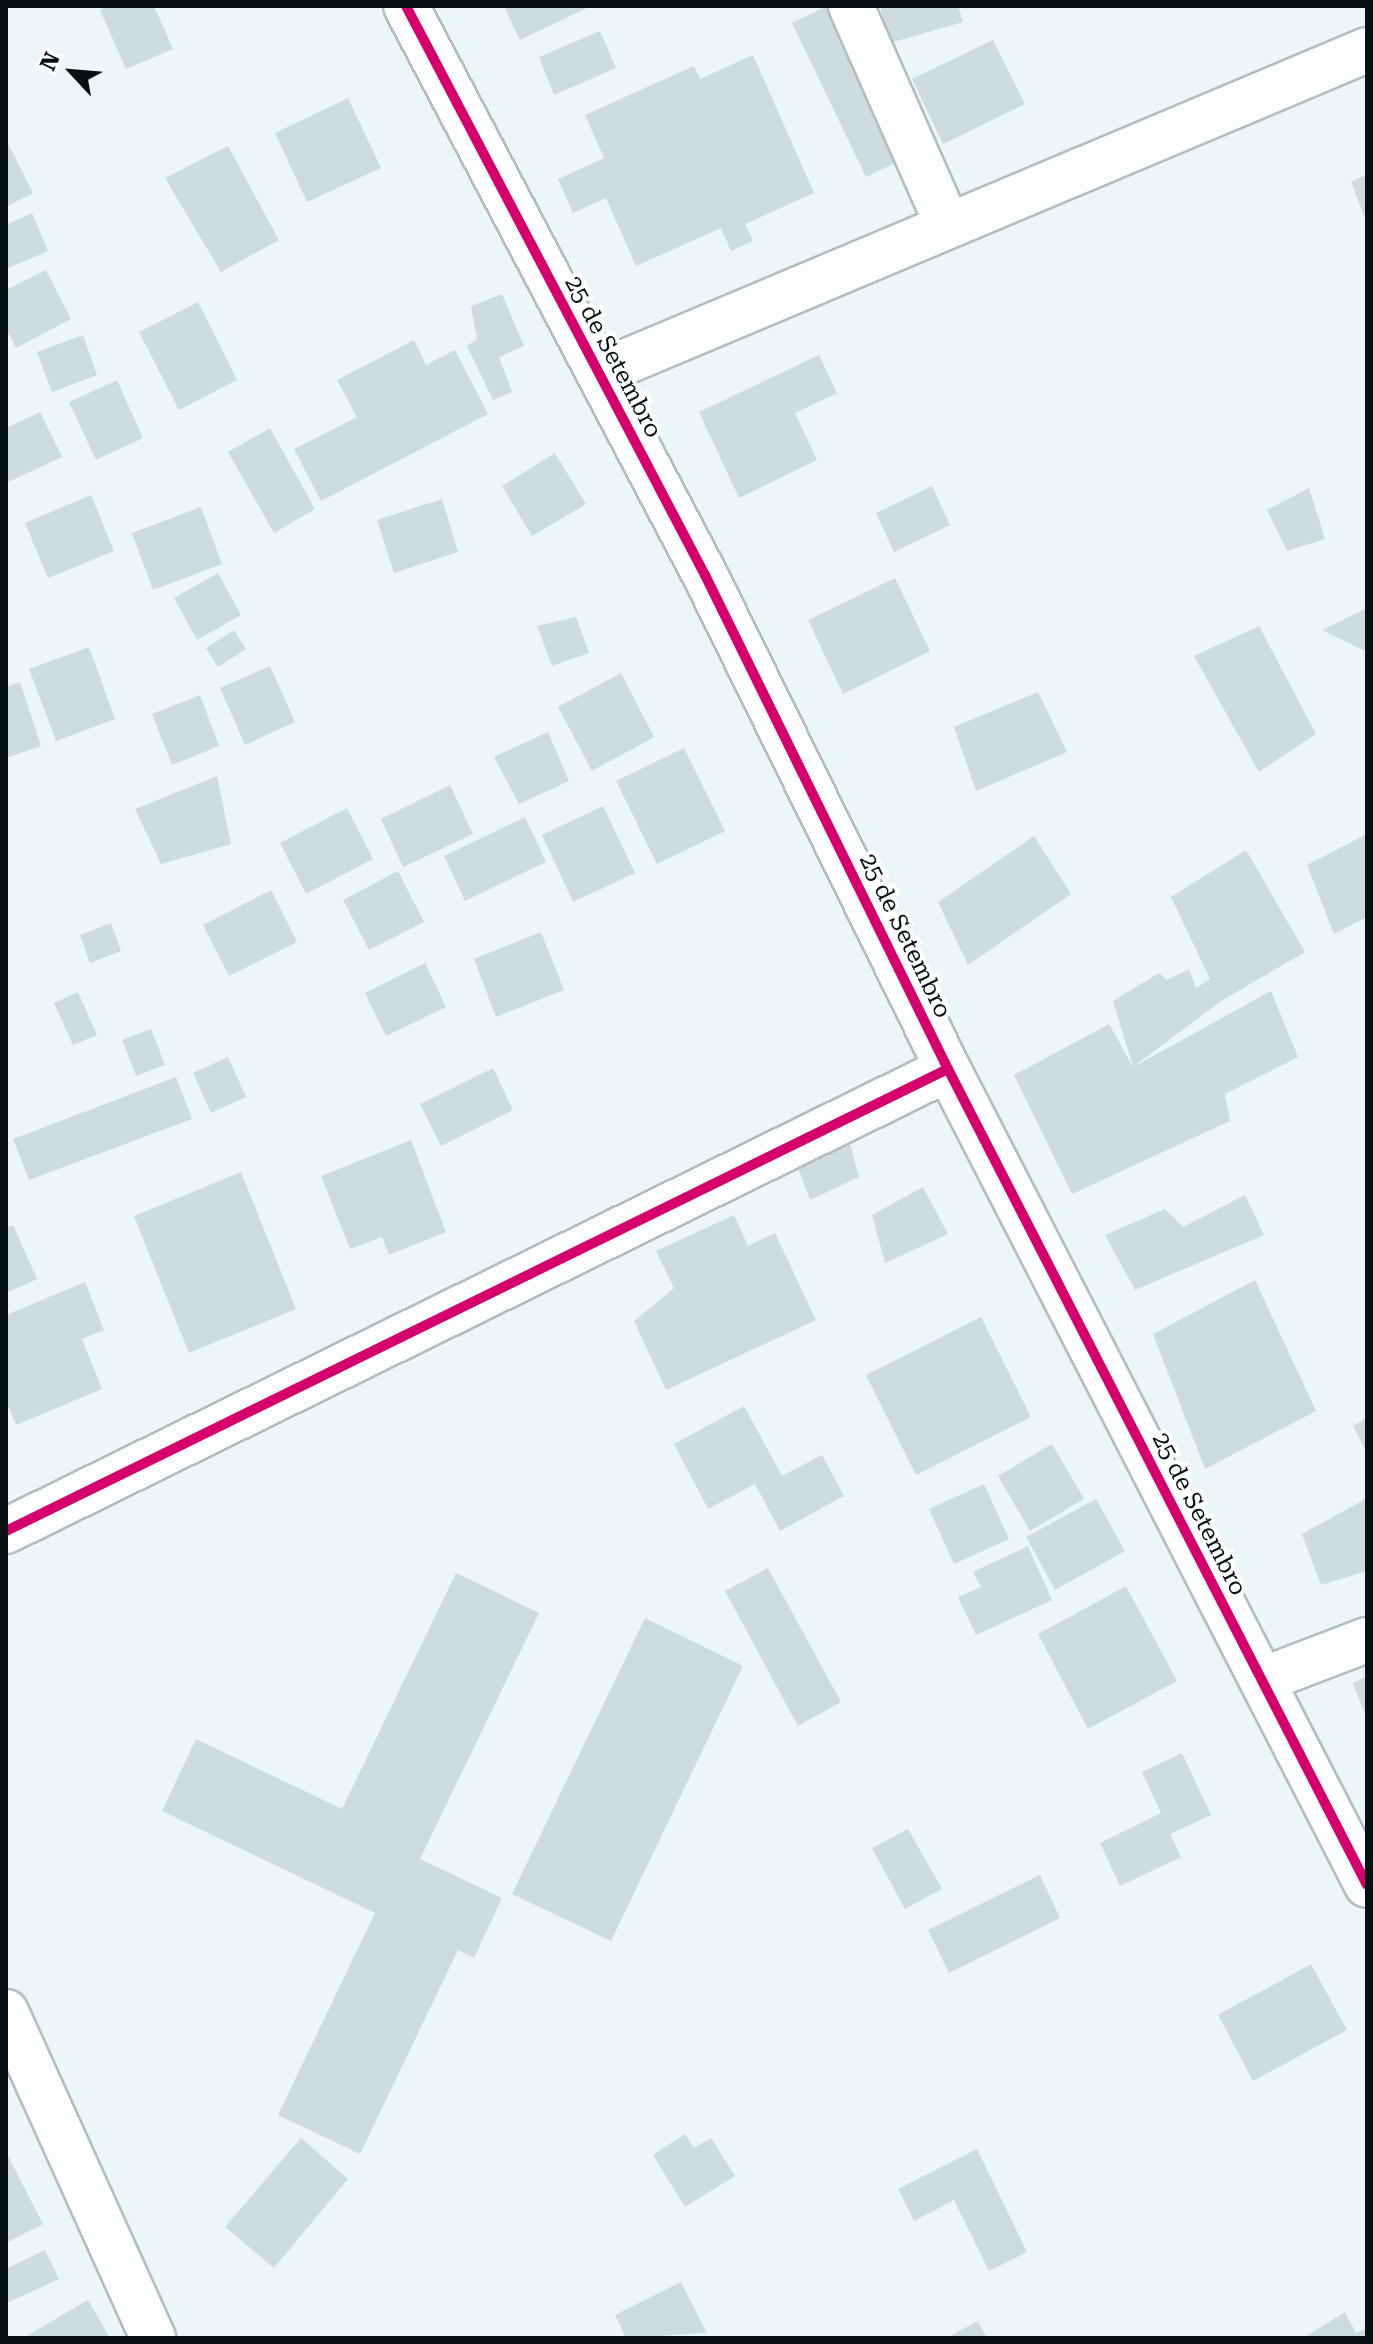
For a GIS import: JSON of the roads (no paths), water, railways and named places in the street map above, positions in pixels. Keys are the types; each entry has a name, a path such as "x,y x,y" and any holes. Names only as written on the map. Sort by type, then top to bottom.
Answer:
{"street":[{"name":"25 de Setembro","path":"406,6 599,373 948,1069 1367,1885"},
{"path":"851,6 948,226"},
{"path":"599,373 1367,50"},
{"path":"6,1531 948,1069"},
{"path":"1262,1680 1367,1640"},
{"path":"6,2012 153,2338"}]}
